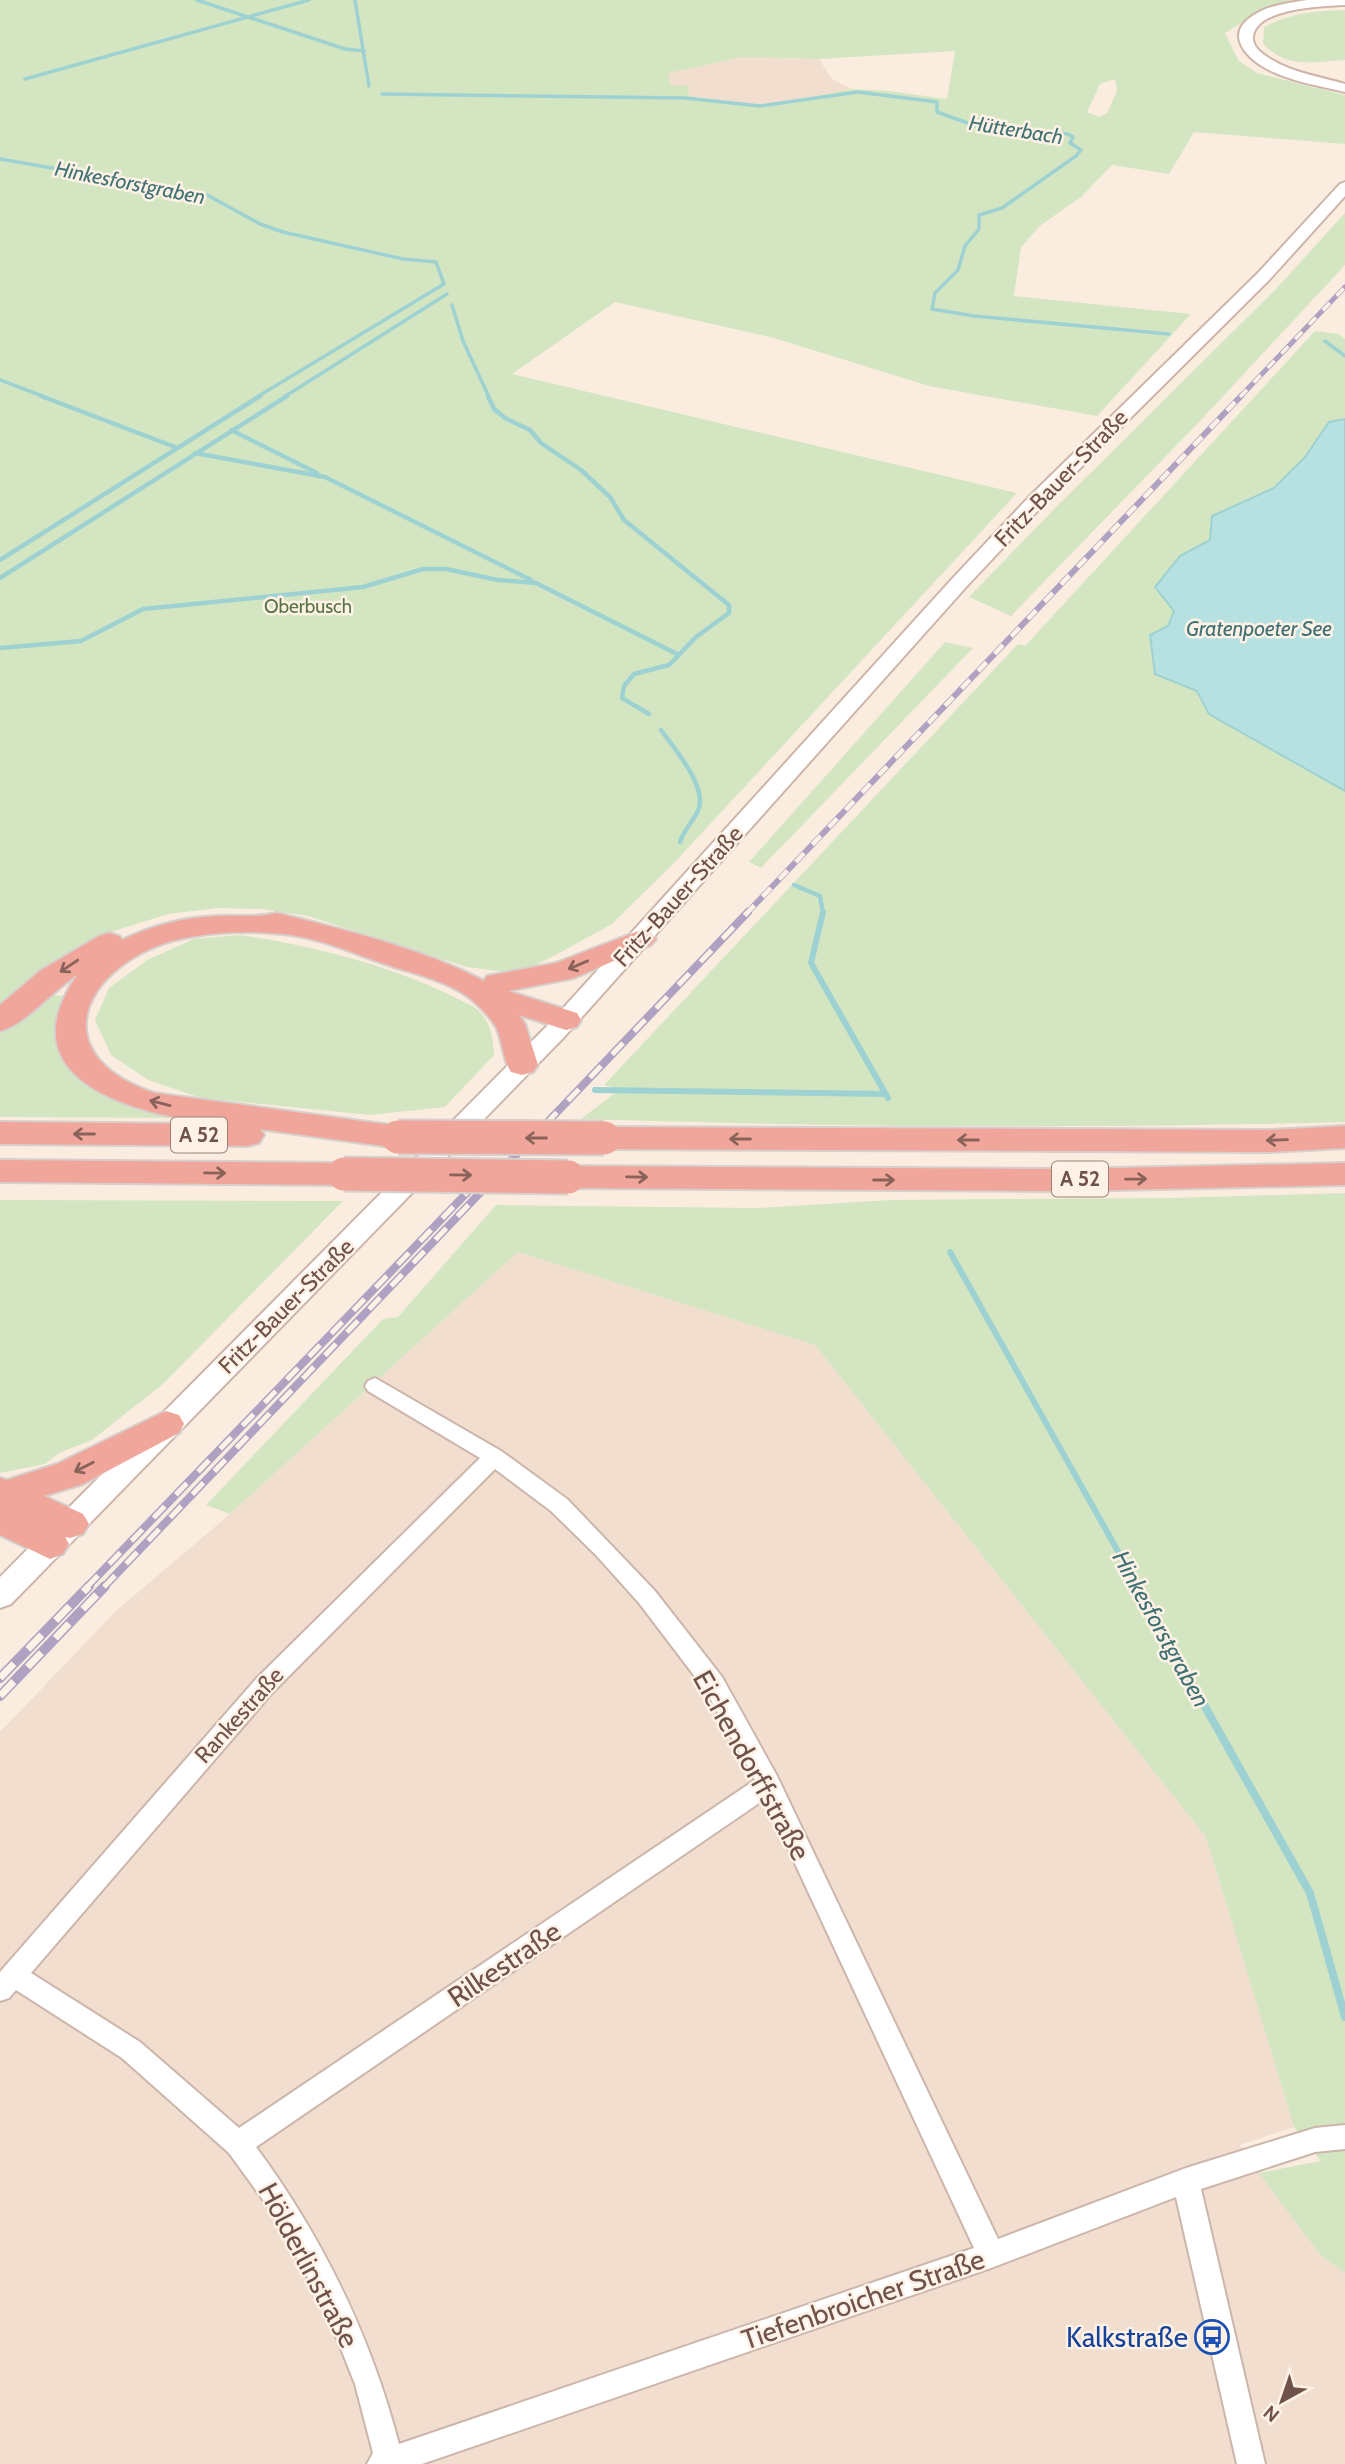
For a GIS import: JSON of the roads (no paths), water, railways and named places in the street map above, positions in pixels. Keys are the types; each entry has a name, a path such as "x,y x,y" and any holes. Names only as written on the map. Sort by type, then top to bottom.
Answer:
{"highway":[{"path":"0,1021 51,978 88,953 128,933 164,922 212,915 254,916 296,926 571,1014"},
{"path":"296,926 211,925 172,932 138,943 112,958 90,977 73,1005 69,1033 78,1058 98,1078 118,1090 161,1104 398,1137"},
{"path":"490,988 563,971 640,939"},
{"path":"490,988 510,1024 522,1065"},
{"name":"A 52","path":"0,1133 1270,1141 1345,1137"},
{"name":"A 52","path":"0,1171 1071,1180 1345,1174"},
{"path":"2,1501 70,1474 166,1424"},
{"path":"2,1501 60,1534"}],"main road":[{"path":"1320,81 1285,72 1268,63 1248,47 1245,36 1248,27 1276,10 1345,1"},
{"name":"Fritz-Bauer-Straße","path":"0,1596 571,1014 968,574 1102,435 1263,277 1345,187"}],"street":[{"path":"1320,81 1345,86"},
{"name":"Eichendorffstraße","path":"375,1386 495,1457 559,1505 604,1549 647,1597 713,1684 769,1783 991,2255"},
{"name":"Rankestraße","path":"6,1982 264,1686 495,1457"},
{"name":"Rilkestraße","path":"238,2144 769,1783"},
{"name":"Hölderlinstraße","path":"6,1982 131,2050 238,2144 283,2206 335,2303 369,2384 385,2462"},
{"name":"Tiefenbroicher Straße","path":"385,2462 991,2255 1186,2181 1315,2140 1345,2137"},
{"path":"1186,2181 1251,2464"}],"water":[{"name":"Gratenpoeter See","path":"1345,419 1345,791 1209,714 1197,691 1155,674 1150,635 1168,626 1174,611 1155,587 1180,556 1210,540 1212,516 1274,488 1305,457 1329,422"}],"waterway":[{"path":"197,0 248,17"},
{"path":"248,17 309,0"},
{"path":"355,0 363,51"},
{"path":"25,79 248,17"},
{"path":"248,17 345,49 363,51"},
{"path":"363,51 369,86"},
{"name":"Hütterbach","path":"382,94 685,98 760,106 858,92 937,102 937,112 976,126 1068,134 1073,137 1070,143 1081,150 1076,156 1002,208 979,215 979,229 965,246 958,270 935,293 932,309 974,316 1169,334"},
{"name":"Hinkesforstgraben","path":"0,159 207,195 260,224 283,232 403,259 436,262 444,284 257,397"},
{"path":"284,397 447,294"},
{"name":"Hinkesforstgraben","path":"452,305 463,341 489,397"},
{"name":"Hütterbach","path":"1325,341 1345,356"},
{"path":"0,380 45,397"},
{"path":"41,396 175,447"},
{"path":"0,560 260,396"},
{"path":"232,431 287,396"},
{"name":"Hinkesforstgraben","path":"488,396 494,409 505,418 530,430 541,443 581,470 610,497 624,520 729,605 729,613 696,637 669,665 634,674 624,686 622,698 649,714"},
{"path":"197,453 232,431"},
{"path":"232,431 317,473"},
{"path":"0,578 197,453"},
{"path":"197,453 325,477 531,580"},
{"path":"0,648 81,641 143,609 363,587 423,569 446,569 498,580 536,583 677,654"},
{"name":"Hinkesforstgraben","path":"661,730 688,767 700,799 699,808 680,842"},
{"name":"Hinkesforstgraben","path":"794,885 820,896 823,913"},
{"name":"Hinkesforstgraben","path":"823,913 811,963 886,1094"},
{"path":"595,1090 886,1094"},
{"name":"Hinkesforstgraben","path":"886,1094 888,1098"},
{"name":"Hinkesforstgraben","path":"950,1252 1138,1587"},
{"name":"Hinkesforstgraben","path":"1137,1586 1310,1893 1345,2017"}],"railway":[{"path":"1240,397 1345,287"},
{"path":"746,914 1241,396"},
{"path":"104,1587 748,912"},
{"path":"87,1587 483,1176"},
{"path":"0,1678 89,1586"},
{"path":"0,1696 105,1586"}],"place":[{"name":"Kalkstraße","path":"1212,2337"}],"park label":[{"name":"Oberbusch","path":"308,606"}]}
